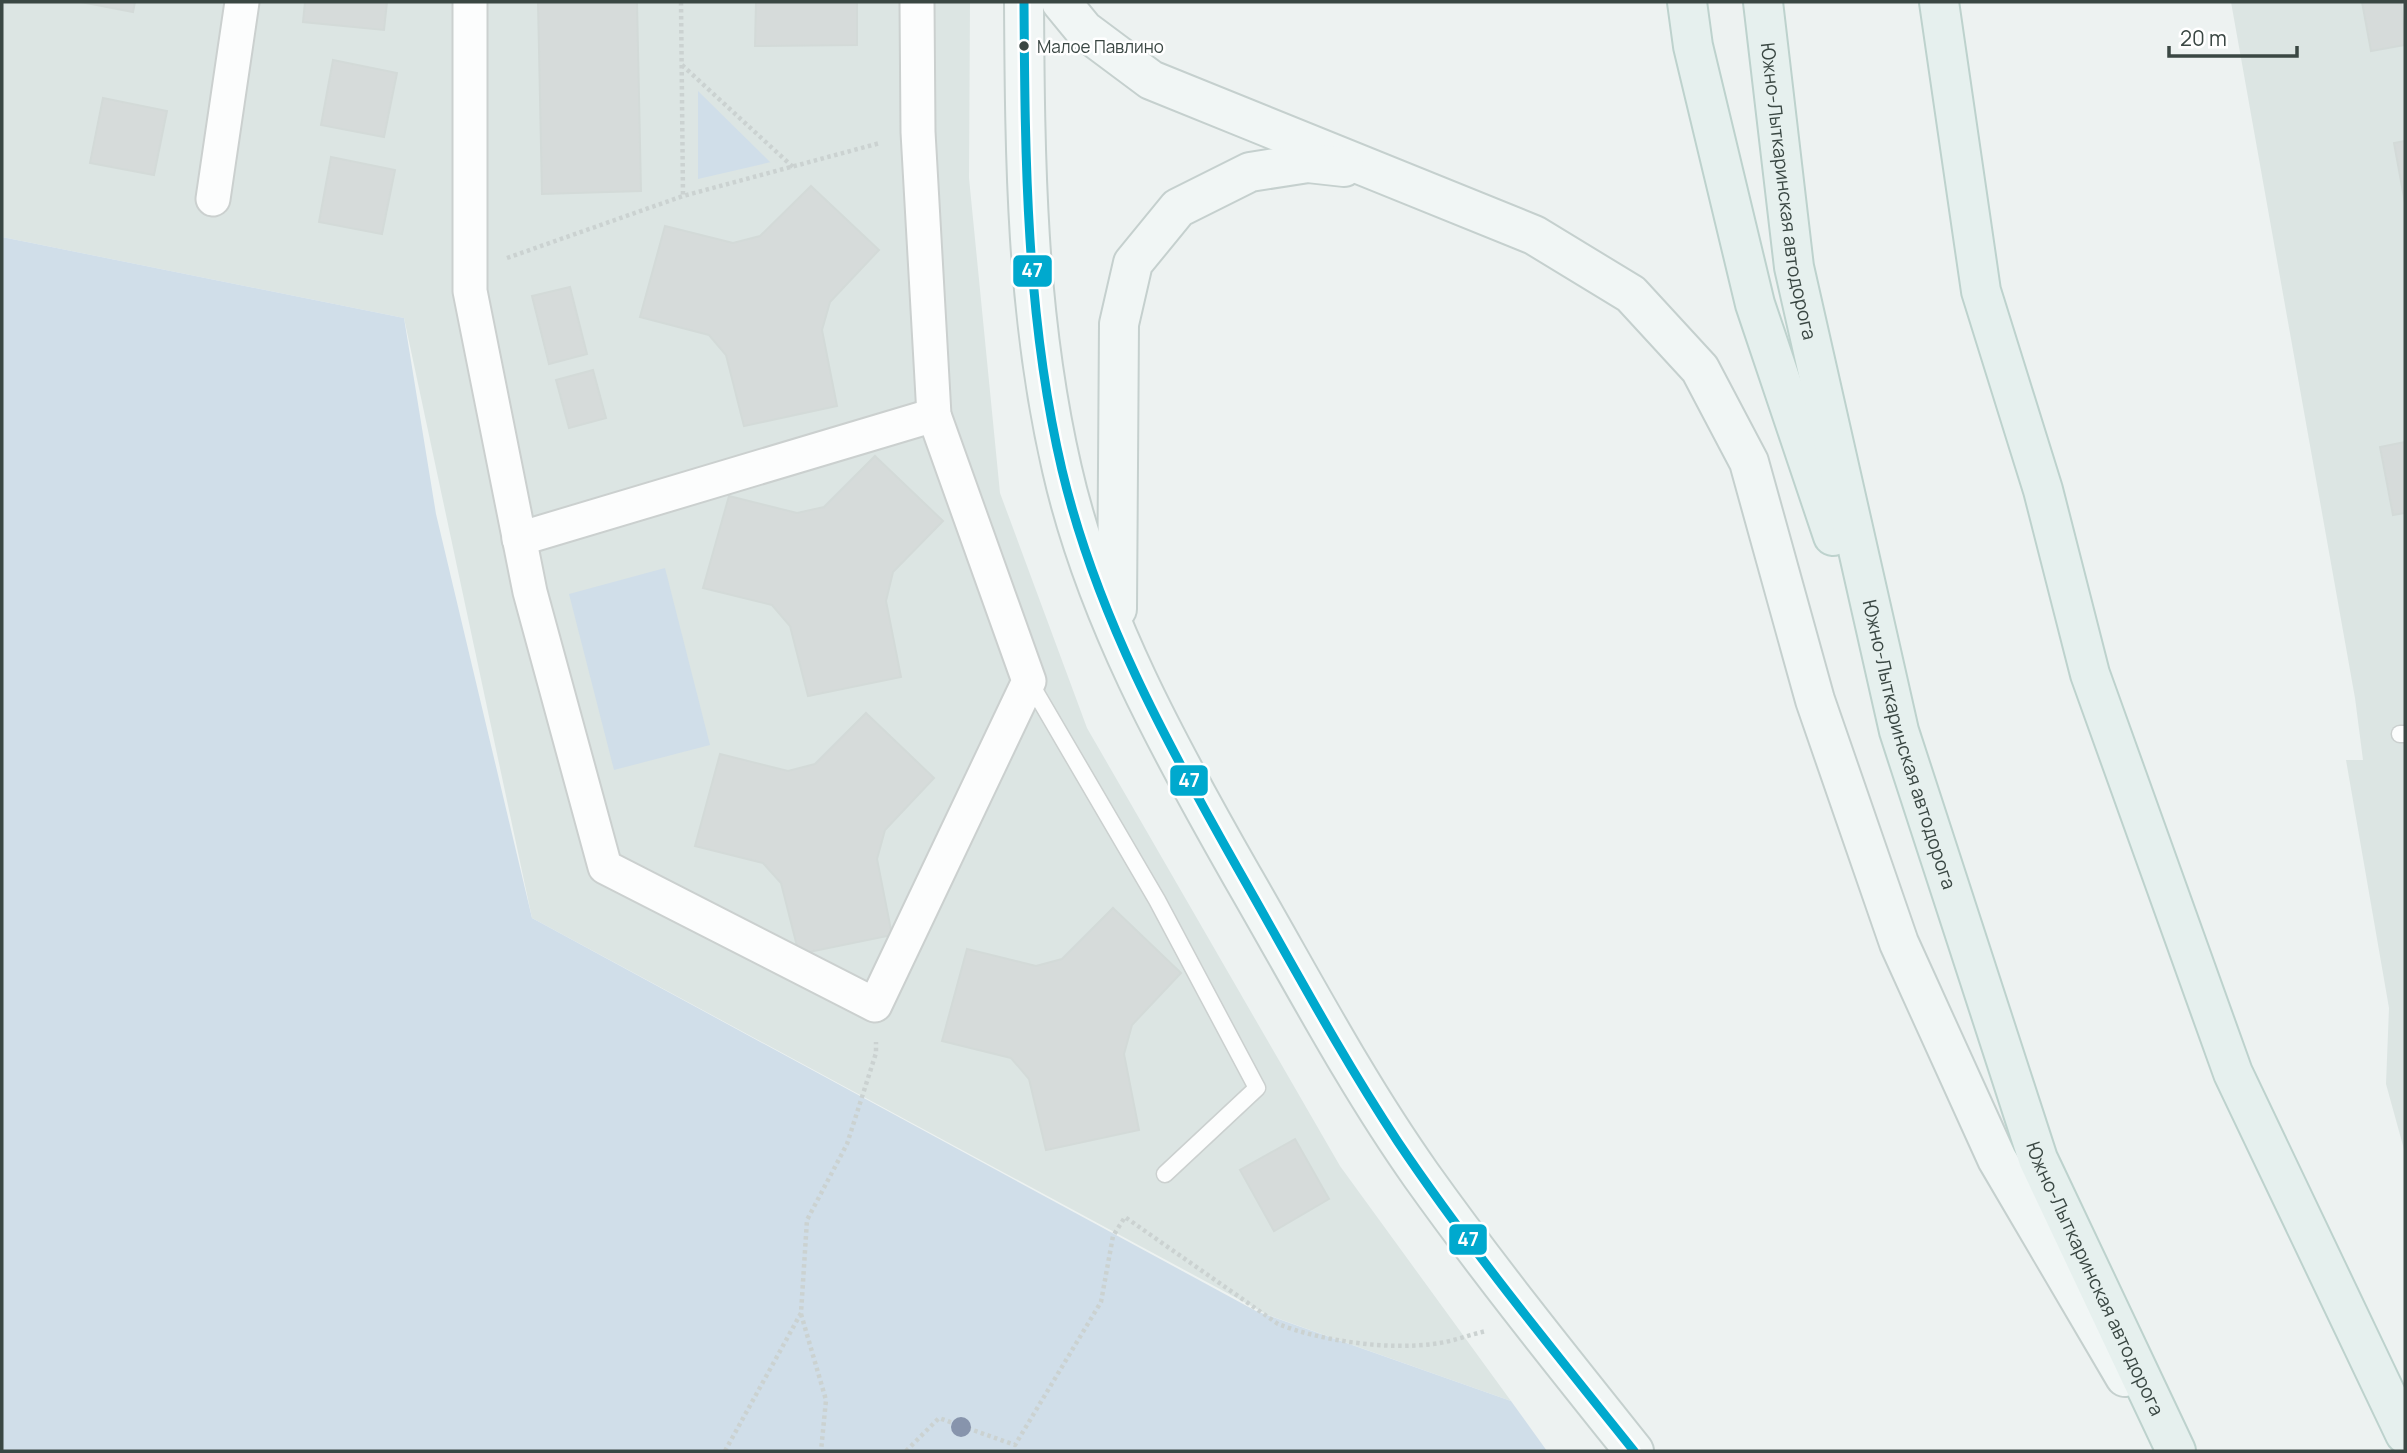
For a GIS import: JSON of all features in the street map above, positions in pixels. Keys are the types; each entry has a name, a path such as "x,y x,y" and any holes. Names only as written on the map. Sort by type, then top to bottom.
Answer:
{"main road":[{"path":"1024,2 1025,180 1032,294 1044,382 1062,472 1085,549 1116,632 1157,720 1220,838 1362,1085 1421,1175 1634,1451"},
{"path":"1061,2 1084,30 1151,80 1382,171 1534,235 1631,294 1700,369 1749,462 1815,700 1899,943 1997,1159 2168,1451"},
{"path":"1687,2 1693,46 1755,304 1899,732"},
{"name":"Южно-Лыткаринская автодорога","path":"1763,2 1794,267 1899,732 2038,1158 2176,1451"},
{"path":"1939,2 1981,291 2043,490 2090,674 2233,1073 2405,1434"},
{"path":"1116,632 1119,324 1133,263 1178,208 1250,172 1308,163 1382,171"}],"street":[{"path":"213,199 242,2"},
{"path":"470,2 470,291 530,592 605,867 875,1005 1029,681 934,415 918,132 917,2"},
{"path":"519,539 934,415"}],"lane":[{"path":"1029,681 1157,900 1257,1088 1165,1174"}],"path":[{"path":"681,2 684,196"},
{"path":"682,65 795,169"},
{"path":"470,270 684,196 795,169 918,132"},
{"path":"821,1451 826,1399 801,1313 807,1220 846,1144 876,1053 875,1005"},
{"path":"906,1451 939,1418 1015,1445 1101,1302 1113,1236 1125,1217 1278,1324 1307,1335 1402,1346 1434,1344 1494,1329"},
{"path":"725,1451 801,1313"}],"shaded area":[{"path":"2,2 970,2 969,178 1000,493 1087,728 1340,1166 1511,1401 1268,1315 532,918 404,318 2,237"},
{"path":"2231,2 2405,2 2405,1153 2386,1084 2389,1008 2346,760 2363,760 2355,698"},
{"path":"698,91 770,162 771,162 698,179"},
{"path":"2,237 404,318 436,514 532,918 1256,1311 1511,1401 1547,1451 2,1451"},
{"path":"665,568 710,745 614,770 569,594"}],"building":[{"path":"81,2 135,2 133,12"},
{"path":"305,2 387,2 384,30 303,22"},
{"path":"538,2 637,2 641,191 542,194"},
{"path":"756,2 857,2 857,45 755,46"},
{"path":"2362,2 2401,2 2405,45 2371,51"},
{"path":"333,60 397,73 384,137 321,125"},
{"path":"103,98 167,111 154,175 90,163"},
{"path":"2405,141 2405,203 2394,143"},
{"path":"331,157 395,170 382,234 319,222"},
{"path":"811,186 879,250 830,302 822,330 837,406 744,426 726,355 709,335 640,317 665,226 733,243 760,236"},
{"path":"570,287 587,354 549,364 532,296"},
{"path":"593,370 606,418 569,428 556,380"},
{"path":"2405,442 2405,513 2393,515 2380,447"},
{"path":"875,456 943,521 893,572 886,601 901,677 808,696 790,626 772,605 703,588 729,496 797,513 824,507"},
{"path":"866,713 934,778 885,830 877,859 892,935 799,954 781,883 763,863 695,846 720,754 788,771 815,764"},
{"path":"1113,908 1181,973 1132,1025 1124,1054 1139,1130 1046,1150 1029,1079 1011,1058 942,1041 967,949 1036,966 1062,959"},
{"path":"1295,1139 1329,1199 1274,1231 1240,1170"}],"transit line":[{"name":"47","path":"1024,2 1027,178 1034,296 1041,354 1062,470 1076,523 1114,626 1160,725 1211,821 1377,1109 1425,1182 1483,1260 1634,1451"}],"place":[{"name":"Малое Павлино","path":"1024,46"}]}
